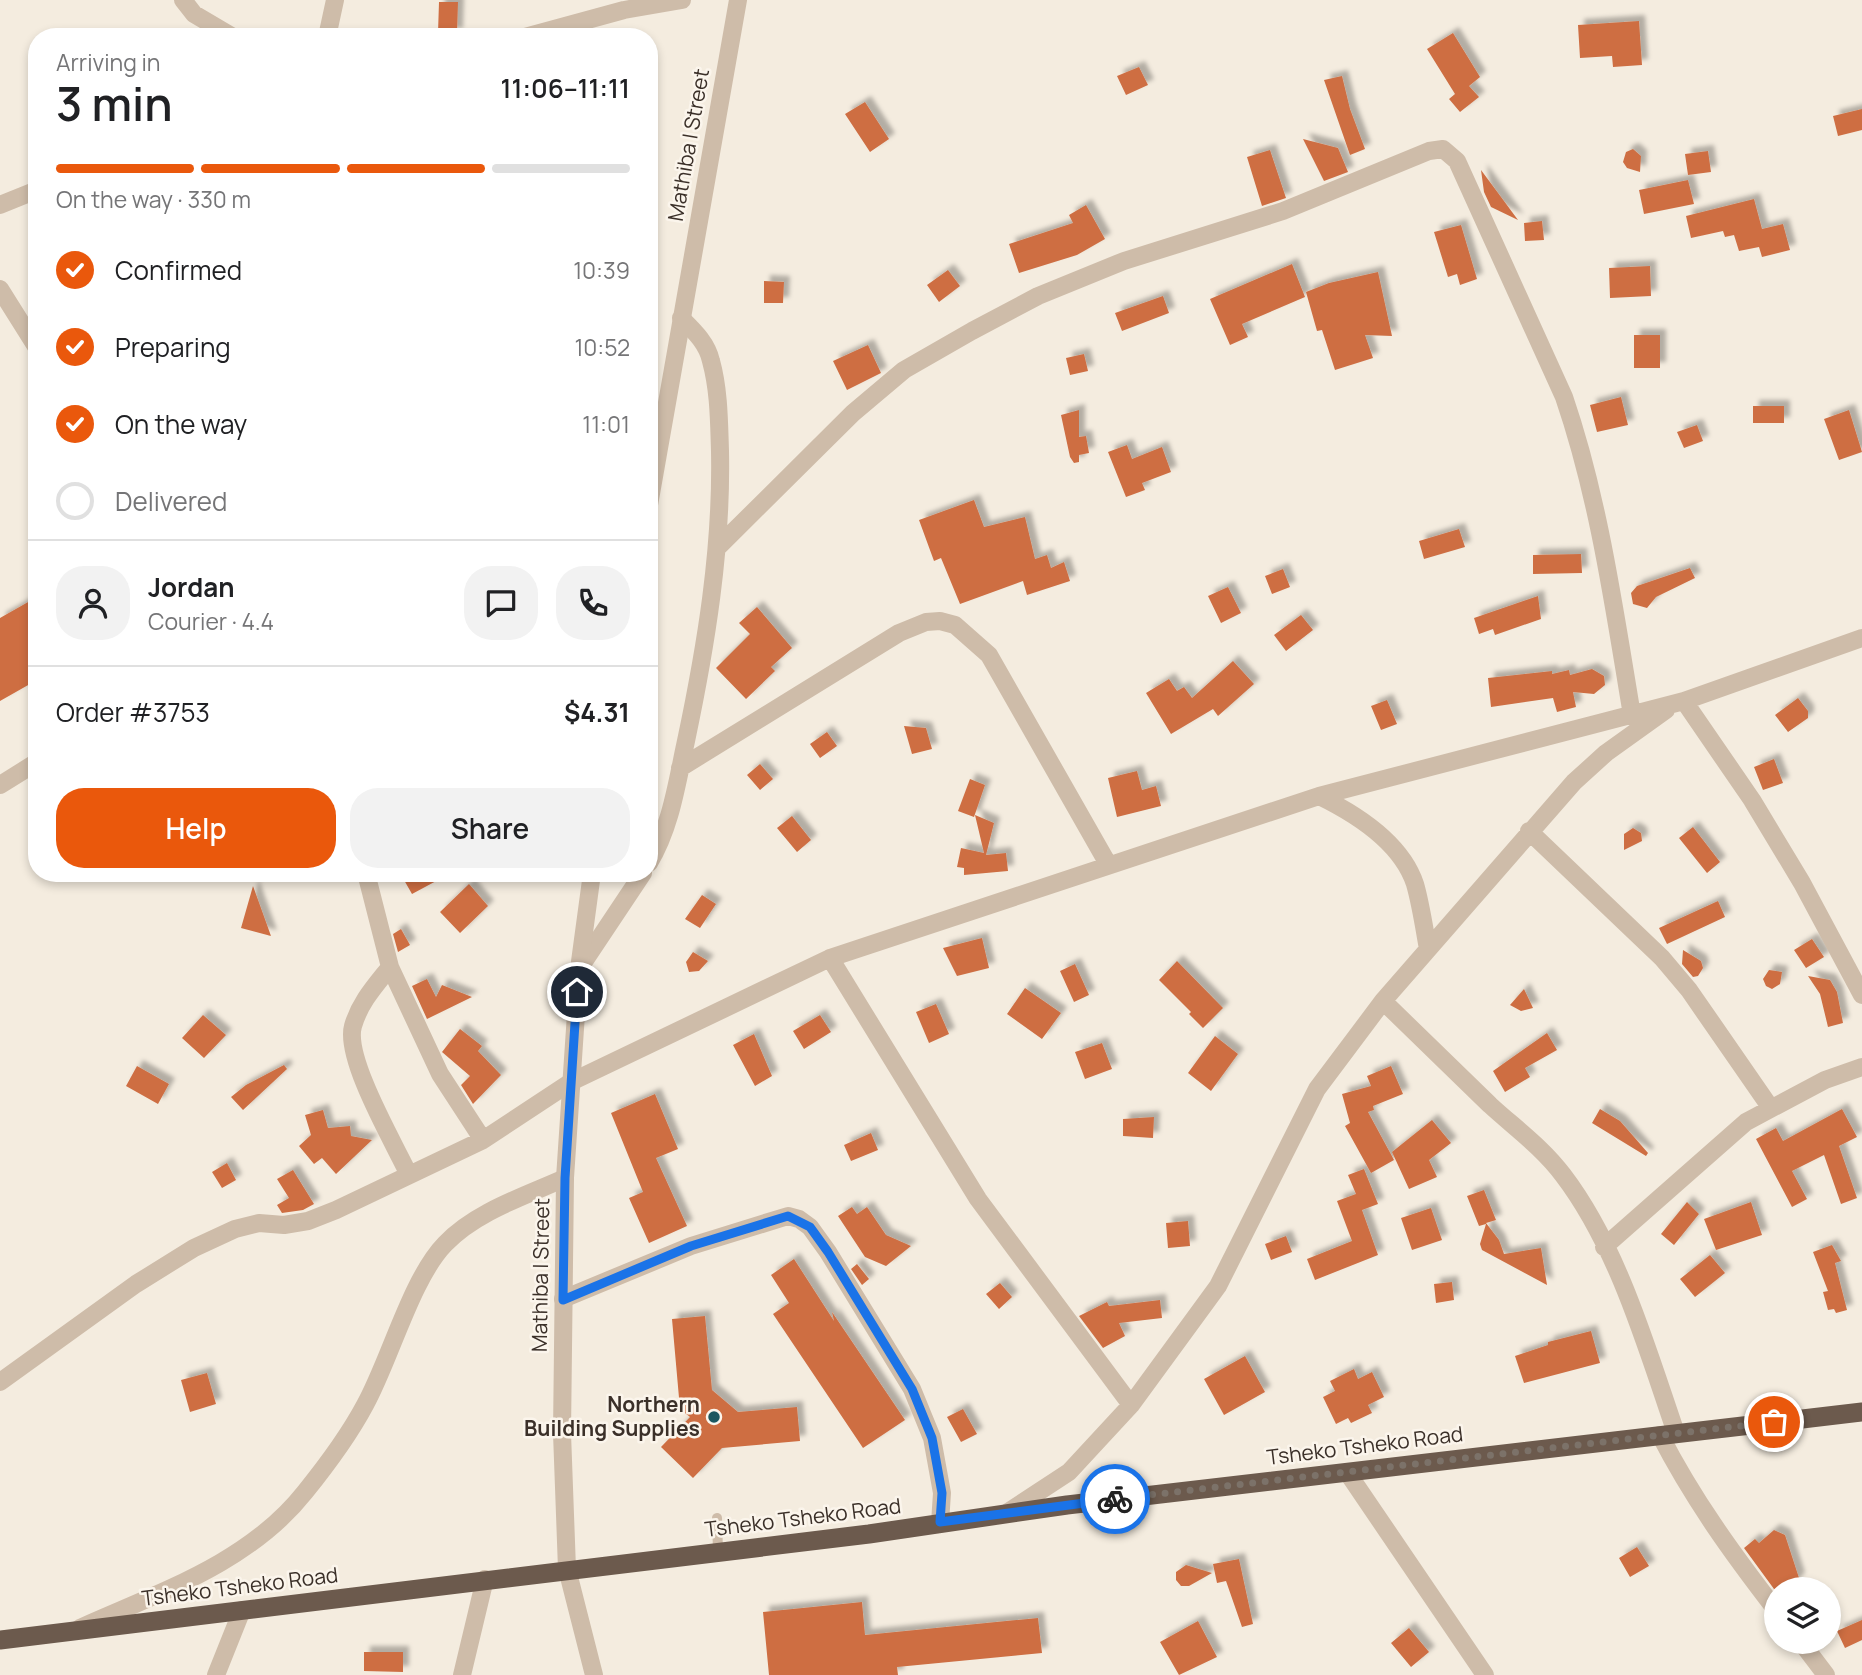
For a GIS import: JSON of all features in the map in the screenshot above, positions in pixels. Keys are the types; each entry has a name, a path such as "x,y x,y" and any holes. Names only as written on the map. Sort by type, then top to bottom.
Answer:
{"highway":[{"name":"Tsheko Tsheko Road","path":"0,1640 718,1552 1002,1516 1067,1505 1668,1434 1858,1417"}],"street":[{"path":"183,0 202,20 217,28"},
{"path":"329,28 335,0"},
{"path":"558,28 624,10 682,0"},
{"name":"Mathiba I Street","path":"658,452 738,0"},
{"path":"717,548 758,504 894,378 972,331 1038,296 1124,261 1283,211 1429,150 1443,149 1457,161 1564,397 1577,435 1607,575 1632,715"},
{"path":"0,205 28,194"},
{"path":"0,289 28,334"},
{"path":"658,843 668,820 699,672 717,548 721,485 717,391 707,348 681,318"},
{"path":"680,768 899,632 926,622 940,621 955,625 989,655 1108,864"},
{"path":"0,1382 136,1284 194,1248 235,1229 259,1223 284,1225 308,1221 409,1175 483,1140 571,1083 830,958 1319,796 1632,715 1862,638"},
{"path":"1002,1516 1069,1472 1131,1405 1218,1286 1317,1089 1382,1001 1574,782 1606,752 1680,701"},
{"path":"1680,701 1802,883 1862,995"},
{"path":"0,785 28,768"},
{"path":"1319,796 1350,812 1396,852 1414,882 1429,949"},
{"path":"1529,831 1662,958 1689,990 1770,1107"},
{"path":"368,882 390,967 440,1074 483,1140"},
{"name":"Mathiba I Street","path":"591,882 579,969 565,1178 562,1445 567,1569 594,1675"},
{"path":"579,969 637,882"},
{"path":"830,958 978,1199 1131,1405"},
{"path":"390,967 363,1001 352,1029 363,1081 409,1175"},
{"path":"1382,1001 1493,1107 1539,1146 1579,1199 1636,1316 1668,1434 1693,1498 1764,1594"},
{"path":"1604,1247 1726,1137 1770,1107 1825,1080 1862,1067"},
{"path":"73,1631 214,1567 259,1539 304,1494 365,1406 431,1260 446,1242 507,1203 565,1178"},
{"path":"563,1300 691,1246 788,1216 799,1219 810,1227 828,1252 912,1389 932,1438 942,1493 940,1522"},
{"path":"1347,1472 1485,1675"},
{"path":"462,1675 485,1579"},
{"path":"216,1675 242,1610"},
{"path":"1810,1654 1826,1675"}],"lane":[{"path":"717,1518 718,1552"}],"building":[{"path":"439,2 458,2 457,28 438,28"},
{"path":"1639,21 1642,65 1613,67 1612,56 1580,58 1578,25"},
{"path":"1453,33 1480,77 1469,86 1479,97 1460,112 1449,99 1455,94 1427,49"},
{"path":"1139,67 1148,85 1126,95 1117,76"},
{"path":"1342,76 1350,109 1365,149 1350,155 1324,80"},
{"path":"865,102 889,139 870,152 845,114"},
{"path":"1862,109 1862,130 1838,136 1833,116"},
{"path":"1303,139 1338,148 1348,172 1324,181"},
{"path":"1633,149 1641,156 1640,172 1627,168 1623,162 1626,152"},
{"path":"1270,150 1286,198 1262,206 1247,157"},
{"path":"1708,151 1711,172 1688,175 1685,154"},
{"path":"1481,170 1518,220 1491,207 1484,192"},
{"path":"1688,180 1694,204 1644,214 1639,190"},
{"path":"1754,199 1762,229 1783,224 1790,250 1762,257 1759,247 1739,251 1734,235 1725,237 1723,231 1691,238 1686,216"},
{"path":"1086,205 1105,239 1077,255 1019,273 1009,244 1073,223 1069,215"},
{"path":"1542,221 1544,240 1525,241 1524,223"},
{"path":"1461,225 1477,279 1460,285 1457,274 1448,277 1434,232"},
{"path":"1292,264 1305,297 1242,324 1248,337 1230,345 1210,299"},
{"path":"1650,266 1651,296 1610,298 1609,268"},
{"path":"948,270 960,286 939,302 927,285"},
{"path":"1378,272 1392,336 1365,335 1373,358 1335,370 1322,330 1317,331 1306,292 1329,283"},
{"path":"764,281 784,282 783,303 764,303"},
{"path":"1163,296 1169,313 1122,331 1115,313"},
{"path":"1634,335 1660,335 1660,368 1634,368"},
{"path":"868,345 881,373 847,390 833,361"},
{"path":"1084,354 1088,371 1070,375 1066,358"},
{"path":"1621,397 1628,425 1597,432 1590,405"},
{"path":"1753,406 1784,406 1784,423 1753,423"},
{"path":"1079,410 1079,437 1086,436 1089,453 1079,455 1079,462 1074,463 1070,457 1061,415"},
{"path":"1849,410 1862,452 1839,460 1824,419"},
{"path":"1697,425 1703,441 1684,448 1677,432"},
{"path":"1127,445 1132,459 1162,447 1171,472 1142,483 1145,490 1126,497 1108,452"},
{"path":"974,500 984,527 1025,517 1035,559 1047,555 1051,568 1064,562 1070,581 1027,595 1023,581 960,604 941,558 934,561 919,520"},
{"path":"1459,529 1465,547 1424,559 1419,541"},
{"path":"1581,554 1582,573 1533,574 1533,555"},
{"path":"1690,568 1695,578 1656,597 1647,608 1633,604 1631,593 1637,586"},
{"path":"1283,569 1290,587 1272,594 1265,576"},
{"path":"1228,587 1241,613 1221,623 1208,596"},
{"path":"1538,596 1541,619 1495,635 1493,629 1479,634 1474,618"},
{"path":"28,602 28,685 0,701 0,618"},
{"path":"757,607 792,648 771,667 775,671 746,699 716,668 750,634 739,623"},
{"path":"1301,615 1313,630 1286,651 1274,635"},
{"path":"1233,661 1254,684 1218,716 1213,709 1171,734 1146,693 1169,679 1177,691 1184,687 1192,698"},
{"path":"1592,669 1604,676 1605,685 1594,694 1573,692 1576,707 1557,712 1553,698 1491,707 1488,678 1552,671 1552,674 1569,670 1570,675"},
{"path":"1798,698 1808,711 1808,718 1788,732 1775,715"},
{"path":"1387,700 1397,724 1381,730 1371,706"},
{"path":"904,726 926,728 932,749 912,754"},
{"path":"827,732 837,746 820,758 810,744"},
{"path":"1774,759 1783,783 1763,790 1754,767"},
{"path":"760,764 773,779 760,790 747,775"},
{"path":"1137,771 1142,790 1156,786 1161,806 1117,817 1108,778"},
{"path":"970,779 985,785 974,817 958,811"},
{"path":"975,815 994,823 986,855 1006,853 1008,871 964,875 964,868 957,867 961,848 984,853"},
{"path":"792,816 811,840 797,852 777,828"},
{"path":"1693,827 1720,862 1707,873 1679,838"},
{"path":"1633,828 1641,833 1642,841 1624,850 1624,834"},
{"path":"405,882 434,882 412,894"},
{"path":"469,884 488,906 460,933 440,912"},
{"path":"253,886 271,936 241,928"},
{"path":"702,895 716,904 700,928 685,919"},
{"path":"1718,901 1725,917 1667,944 1659,928"},
{"path":"401,929 410,945 398,952 393,934"},
{"path":"982,938 989,968 957,976 943,948"},
{"path":"1812,939 1824,957 1806,968 1794,950"},
{"path":"1683,950 1701,961 1703,968 1698,976 1693,977 1682,964"},
{"path":"693,952 708,961 699,971 689,972 686,962"},
{"path":"1177,961 1223,1008 1203,1028 1159,980"},
{"path":"1075,964 1089,995 1074,1002 1060,971"},
{"path":"1769,970 1782,972 1780,984 1772,989 1766,986 1763,979"},
{"path":"1808,976 1830,980 1837,992 1843,1023 1828,1027 1820,994"},
{"path":"427,979 436,997 442,985 472,997 427,1019 412,986"},
{"path":"1025,988 1061,1013 1042,1039 1007,1014"},
{"path":"1524,989 1533,1008 1521,1011 1510,1005"},
{"path":"936,1004 949,1034 929,1043 916,1012"},
{"path":"203,1015 226,1035 204,1058 182,1038"},
{"path":"820,1015 831,1032 804,1049 793,1031"},
{"path":"460,1029 482,1046 478,1051 501,1075 473,1104 461,1085 470,1076 442,1052"},
{"path":"1547,1033 1557,1050 1525,1068 1530,1077 1505,1092 1493,1071"},
{"path":"754,1034 772,1076 755,1086 733,1045"},
{"path":"1215,1036 1238,1054 1211,1091 1188,1073"},
{"path":"1102,1043 1112,1069 1085,1079 1075,1052"},
{"path":"284,1065 287,1069 243,1110 231,1097 246,1085"},
{"path":"137,1066 169,1084 158,1104 126,1086"},
{"path":"1391,1066 1403,1094 1373,1106 1374,1110 1368,1112 1394,1160 1371,1173 1345,1126 1350,1123 1342,1094 1371,1086 1367,1076"},
{"path":"655,1094 678,1149 656,1158 687,1226 649,1243 629,1198 643,1192 611,1113"},
{"path":"1600,1109 1620,1121 1648,1153 1646,1156 1592,1123"},
{"path":"1842,1109 1857,1137 1839,1146 1857,1198 1841,1204 1824,1155 1792,1171 1807,1199 1792,1207 1756,1139 1776,1128 1783,1141"},
{"path":"323,1110 328,1128 350,1126 351,1136 372,1140 336,1174 322,1158 314,1164 299,1146 311,1135 305,1115"},
{"path":"1154,1117 1153,1138 1123,1136 1123,1119"},
{"path":"1432,1120 1451,1143 1429,1160 1437,1177 1409,1189 1392,1152"},
{"path":"871,1133 878,1150 851,1161 844,1145"},
{"path":"227,1163 236,1180 222,1188 212,1172"},
{"path":"1364,1169 1378,1204 1362,1210 1378,1255 1315,1280 1307,1259 1352,1241 1337,1201 1356,1194 1348,1175"},
{"path":"293,1170 314,1204 303,1210 282,1213 277,1205 289,1198 277,1179"},
{"path":"1484,1190 1496,1220 1486,1223 1499,1240 1504,1254 1541,1248 1547,1285 1482,1250 1480,1244 1486,1224 1479,1226 1467,1196"},
{"path":"1687,1202 1699,1214 1674,1245 1661,1234"},
{"path":"1751,1202 1762,1235 1716,1250 1704,1219"},
{"path":"852,1207 857,1214 867,1207 886,1235 911,1246 886,1266 865,1257 838,1216"},
{"path":"1431,1208 1442,1240 1412,1250 1401,1218"},
{"path":"1188,1221 1190,1246 1168,1248 1166,1223"},
{"path":"1286,1236 1292,1252 1271,1260 1265,1244"},
{"path":"1832,1245 1841,1261 1835,1263 1847,1310 1836,1313 1834,1309 1828,1310 1823,1292 1828,1291 1813,1252"},
{"path":"1710,1255 1725,1273 1695,1297 1680,1279"},
{"path":"794,1259 834,1321 832,1312 905,1420 863,1448 773,1314 789,1303 771,1275"},
{"path":"857,1264 869,1279 862,1285 851,1269"},
{"path":"1452,1282 1454,1300 1436,1303 1434,1284"},
{"path":"1000,1283 1012,1297 999,1309 986,1294"},
{"path":"1160,1300 1162,1318 1119,1323 1125,1336 1103,1348 1079,1316 1107,1302 1109,1306"},
{"path":"705,1316 712,1390 738,1412 797,1407 800,1441 722,1448 693,1478 661,1447 690,1417 680,1409 672,1319"},
{"path":"1591,1331 1600,1363 1524,1383 1515,1356 1548,1345 1548,1342"},
{"path":"1245,1356 1265,1392 1224,1415 1204,1379"},
{"path":"1354,1369 1358,1379 1372,1372 1384,1397 1368,1405 1372,1413 1351,1423 1348,1418 1336,1424 1323,1397 1335,1391 1330,1381"},
{"path":"207,1373 216,1404 190,1412 181,1380"},
{"path":"963,1409 977,1434 961,1442 947,1417"},
{"path":"1774,1530 1785,1535 1799,1577 1765,1577 1744,1548 1755,1539 1759,1543"},
{"path":"1637,1547 1649,1566 1630,1577 1619,1558"},
{"path":"1239,1559 1253,1624 1242,1627 1226,1581 1217,1583 1213,1564"},
{"path":"1186,1565 1212,1573 1189,1586 1181,1586 1176,1580 1176,1572"},
{"path":"862,1602 865,1635 1038,1618 1042,1653 897,1667 898,1675 769,1675 763,1612"},
{"path":"1862,1620 1862,1640 1845,1648 1841,1640 1841,1629"},
{"path":"1198,1621 1217,1657 1179,1675 1160,1642"},
{"path":"1409,1628 1429,1652 1411,1667 1391,1643"},
{"path":"364,1652 403,1652 403,1672 364,1671"}],"way so far":[{"path":"1115,1499 1774,1422"}],"place":[{"name":"Northern Building Supplies","path":"714,1417"}],"route":[{"path":"577,992 565,1178 563,1300 691,1246 788,1216 799,1219 810,1227 828,1252 912,1389 932,1438 942,1493 940,1522 1002,1516 1115,1499"}]}
